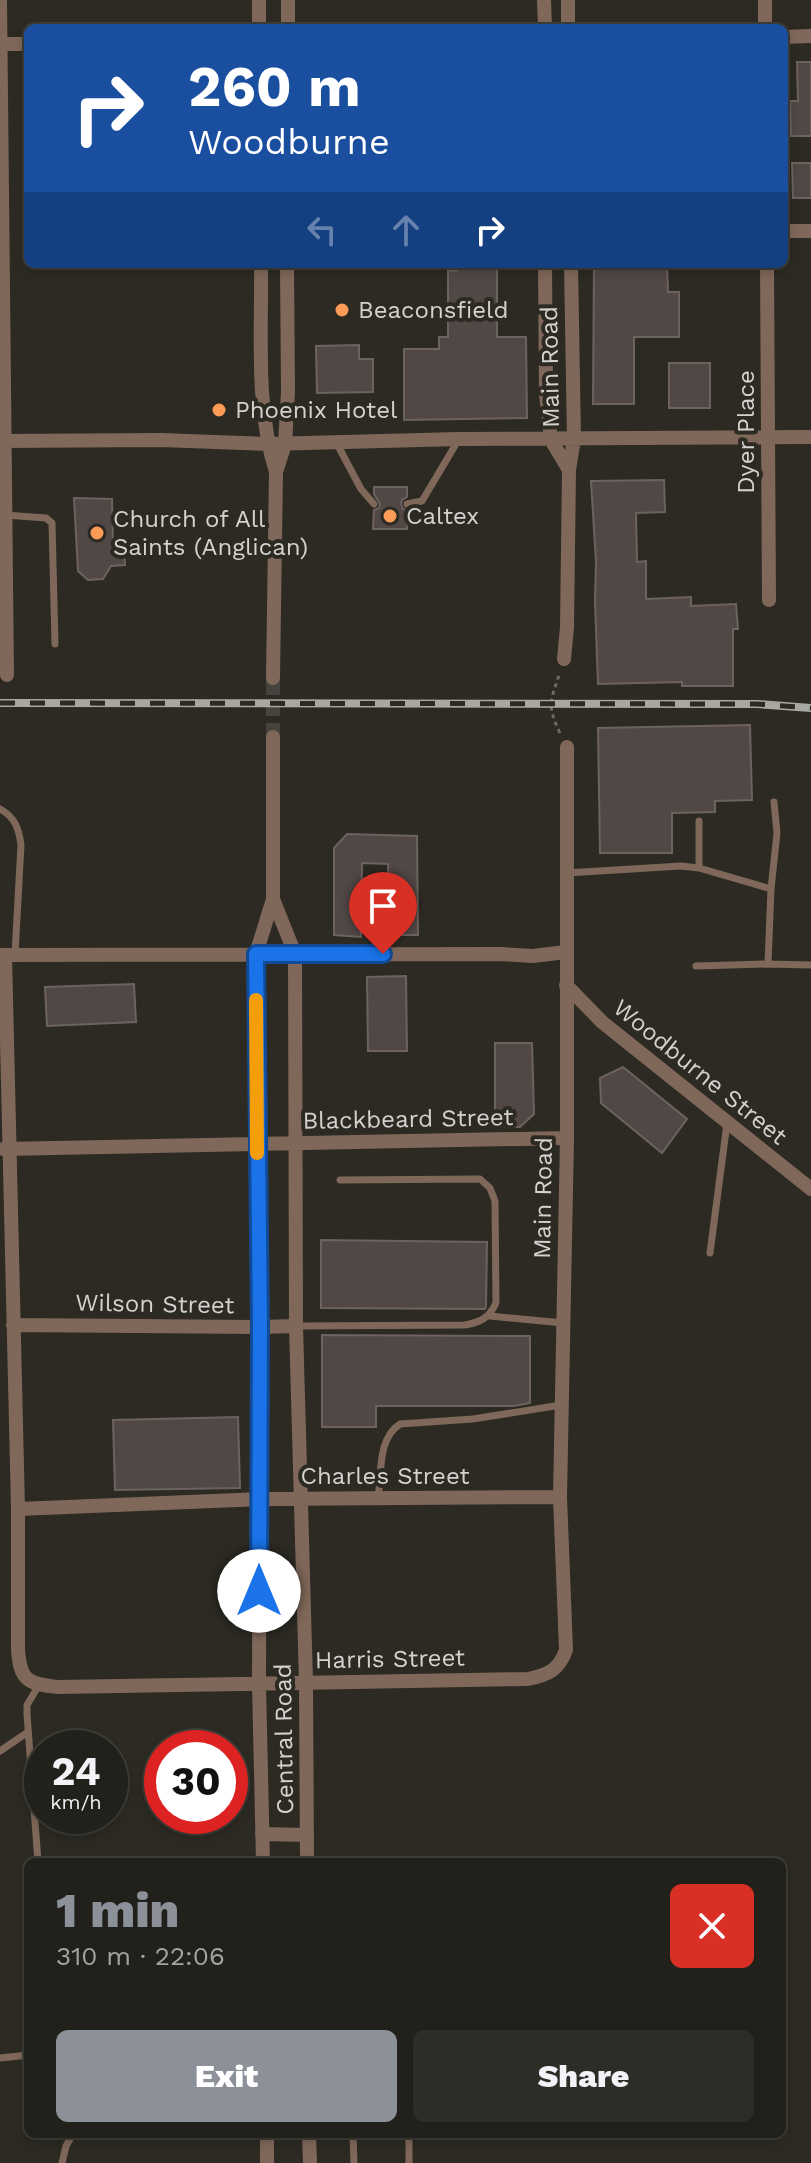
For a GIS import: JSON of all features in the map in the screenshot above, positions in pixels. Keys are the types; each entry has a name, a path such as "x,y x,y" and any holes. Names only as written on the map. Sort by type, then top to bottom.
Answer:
{"street":[{"path":"0,0 2,441 7,675"},
{"path":"259,0 259,24"},
{"path":"288,0 288,24"},
{"path":"544,0 545,24"},
{"path":"568,0 568,24"},
{"path":"765,0 765,24"},
{"path":"788,37 811,36"},
{"path":"1,44 24,44"},
{"path":"788,231 811,231"},
{"path":"261,268 267,444 276,472"},
{"path":"273,678 276,472 285,444 288,392 287,268"},
{"name":"Main Road","path":"545,268 546,394 551,440 569,470"},
{"name":"Main Road","path":"564,659 569,470 574,439 571,268"},
{"name":"Dyer Place","path":"767,268 769,600"},
{"path":"2,441 161,440 285,444 459,439 811,437"},
{"name":"Central Road","path":"263,1858 259,1684 260,1327 256,954 273,899 273,737"},
{"name":"Main Road","path":"566,1650 560,1497 567,1138 567,747"},
{"name":"Central Road","path":"273,899 295,954 296,1326 306,1682 307,1858"},
{"path":"39,1685 24,1676 19,1662 13,1325 5,1148 7,955 533,956 566,952"},
{"name":"Woodburne Street","path":"566,985 602,1022 811,1189"},
{"name":"Blackbeard Street","path":"5,1148 567,1138"},
{"name":"Wilson Street","path":"13,1325 296,1326"},
{"name":"Charles Street","path":"18,1509 300,1498 560,1497"},
{"name":"Harris Street","path":"39,1685 528,1679 555,1670 566,1650"},
{"path":"262,1834 307,1835"},
{"path":"267,2138 267,2163"},
{"path":"309,2138 310,2163"}],"lane":[{"path":"407,504 422,501 459,439"},
{"path":"336,442 361,489 374,504"},
{"path":"5,515 46,518 52,523 55,644"},
{"path":"768,964 777,833 774,802"},
{"path":"0,809 13,819 21,845 7,955"},
{"path":"699,821 699,868"},
{"path":"566,873 681,866 699,868 771,889"},
{"path":"696,966 811,965"},
{"path":"710,1253 727,1121"},
{"path":"340,1180 480,1179 490,1188 495,1201 496,1303 490,1316"},
{"path":"296,1326 465,1325 490,1316 563,1323"},
{"path":"378,1498 384,1446 392,1429 400,1424 473,1419 561,1405"},
{"path":"28,1730 27,1705 39,1685"},
{"path":"0,1751 24,1735"},
{"path":"36,1834 38,1858"},
{"path":"0,2058 24,2055"},
{"path":"62,2163 71,2138"},
{"path":"353,2138 354,2163"},
{"path":"409,2138 409,2163"}],"path":[{"path":"564,659 550,705 551,715 567,747"}],"building":[{"path":"797,62 811,62 811,136 791,136 790,101 798,101"},
{"path":"792,163 811,163 811,198 793,198"},
{"path":"456,268 497,268 497,337 526,337 527,418 404,420 404,349 439,349 439,337 448,337 448,270 456,271"},
{"path":"594,268 667,268 668,292 679,292 679,337 634,337 634,404 593,404"},
{"path":"359,345 359,359 373,359 373,392 317,393 316,346"},
{"path":"669,363 710,363 710,408 669,408"},
{"path":"664,480 665,512 636,513 637,562 646,561 646,599 691,597 691,606 736,604 738,629 733,629 733,686 682,686 682,682 598,684 591,481"},
{"name":"Caltex","path":"374,487 407,487 407,497 401,504 407,510 407,529 373,529 374,510 380,504"},
{"path":"74,498 112,499 113,542 124,541 125,565 111,566 103,579 88,580 78,571"},
{"path":"750,725 752,800 715,801 715,812 672,813 672,853 600,853 598,728"},
{"path":"347,834 417,836 418,935 390,935 388,864 362,863 361,937 334,935 334,848"},
{"path":"406,976 407,1051 368,1051 367,977"},
{"path":"134,984 136,1022 47,1026 45,987"},
{"path":"495,1043 532,1043 534,1114 520,1127 495,1126"},
{"path":"623,1067 687,1119 662,1153 601,1103 600,1078"},
{"path":"321,1240 487,1242 486,1307 321,1308"},
{"path":"322,1335 530,1336 530,1403 514,1406 376,1406 376,1427 322,1427"},
{"path":"238,1417 240,1488 115,1490 113,1420"}],"tunnel":[{"path":"273,678 273,737"}],"railway":[{"path":"0,703 757,704 811,708"}],"slow traffic":[{"path":"256,1000 257,1153"}],"place":[{"name":"Beaconsfield","path":"342,310"},
{"name":"Phoenix Hotel","path":"219,410"},
{"name":"Caltex","path":"390,516"},
{"name":"Church of All Saints (Anglican)","path":"97,533"}],"route":[{"path":"259,1591 256,954 383,954"}]}
